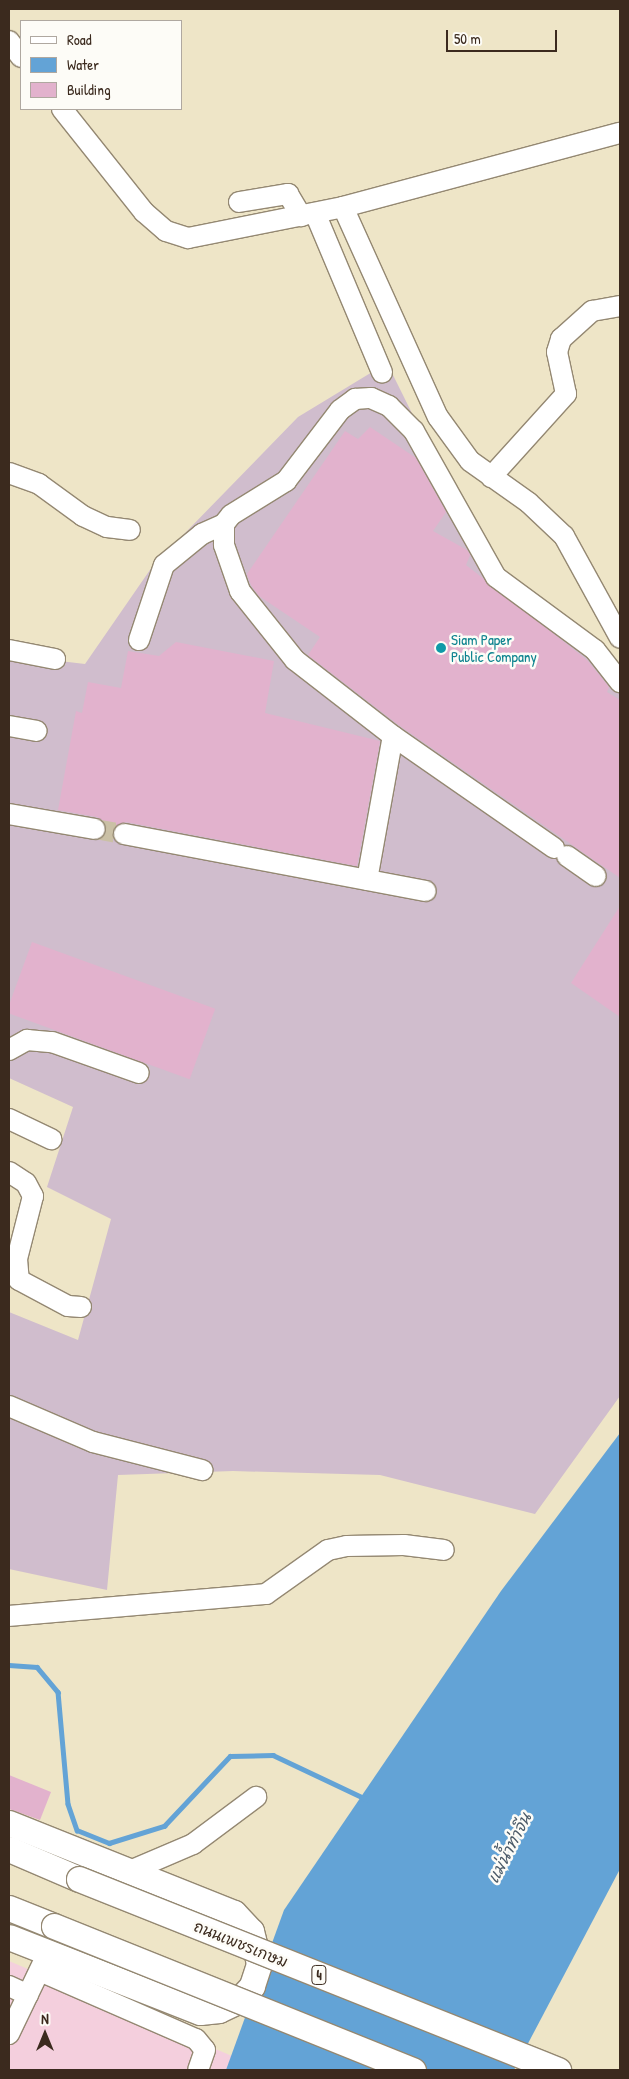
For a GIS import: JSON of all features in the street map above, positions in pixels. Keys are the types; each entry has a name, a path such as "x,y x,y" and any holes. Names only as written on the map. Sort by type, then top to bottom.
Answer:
{"main road":[{"path":"9,1823 234,1913 251,1931 259,1964 252,1986 238,2001 219,2010 200,2012 44,1962 9,1937"},
{"name":"ถนนเพชรเกษม","path":"9,1849 79,1879 558,2070"},
{"path":"9,1908 413,2070"}],"street":[{"path":"9,41 20,56"},
{"path":"63,110 144,212 166,231 195,238 343,207 620,133"},
{"path":"239,202 288,194 308,214 382,372"},
{"path":"343,207 438,417 470,461 529,503 564,536 620,638"},
{"path":"492,477 566,394 557,352 561,339 592,311 620,306"},
{"path":"139,640 164,565 202,534 224,524 286,481 340,410 355,399 371,398 389,406 414,431 496,577 595,650 620,682"},
{"path":"9,473 39,484 83,516 107,527 130,530"},
{"path":"224,524 230,569 263,620 295,660 393,736 596,876"},
{"path":"9,650 55,659"},
{"path":"9,726 37,731"},
{"path":"367,880 393,736"},
{"path":"9,814 95,829"},
{"path":"124,834 426,890"},
{"path":"9,1050 27,1040 52,1042 139,1074"},
{"path":"9,1119 51,1139"},
{"path":"9,1172 26,1183 33,1196 17,1259 19,1280 68,1306 81,1307"},
{"path":"9,1406 93,1442 202,1470"},
{"path":"9,1616 266,1594 328,1550 347,1546 404,1545 444,1550"},
{"path":"130,1871 192,1844 256,1797"},
{"path":"9,2034 44,1962 196,2039 204,2050 198,2070"},
{"path":"9,1986 28,1995"}],"shaded area":[{"path":"387,363 488,566 605,646 620,669 620,1396 535,1514 380,1475 233,1471 118,1475 107,1590 9,1569 9,1312 78,1340 111,1219 47,1187 73,1107 9,1078 9,655 85,664 152,567 298,417"},
{"path":"9,1961 232,2056 226,2070 9,2070"}],"water":[{"name":"แม่น้ำท่าจีน","path":"620,1433 620,1869 514,2070 226,2070 284,1910 501,1591"}],"building":[{"name":"Siam Paper Public Company","path":"370,427 416,458 446,512 433,531 467,550 470,555 466,565 587,660 609,687 607,692 620,700 620,878 400,726 308,655 320,637 259,596 251,585 247,574 345,431 358,439"},
{"path":"176,642 274,661 265,713 380,741 357,866 126,822 114,827 97,817 58,810 76,711 82,713 88,682 121,688 128,651 159,656"},
{"path":"620,906 620,1017 571,983"},
{"path":"32,942 215,1009 190,1079 9,1013 9,1005"},
{"path":"9,1775 51,1792 40,1820 9,1809"}],"waterway":[{"path":"9,1665 37,1667 58,1692 68,1804 77,1830 109,1843 164,1826 230,1756 273,1755 366,1799"}],"tunnel":[{"path":"95,829 124,834"}],"place":[{"name":"Siam Paper Public Company","path":"441,648"}]}
